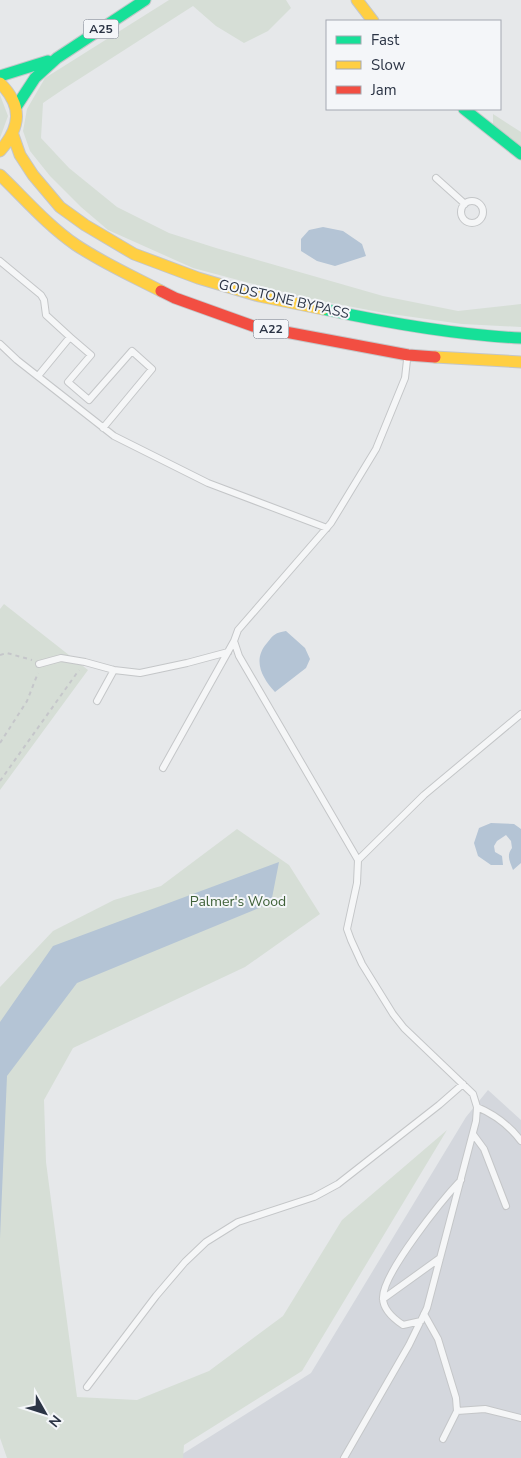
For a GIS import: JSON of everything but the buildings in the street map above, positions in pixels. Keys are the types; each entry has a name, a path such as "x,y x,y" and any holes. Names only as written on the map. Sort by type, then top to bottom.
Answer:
{"main road":[{"name":"A25","path":"16,107 35,78 57,58 145,0"},
{"path":"357,0 372,20"},
{"name":"A25","path":"0,76 57,58"},
{"path":"0,83 11,95 16,107 17,121 13,136 0,151"},
{"path":"465,110 521,154"},
{"name":"GODSTONE BYPASS","path":"13,136 20,155 33,175 60,207 85,225 134,254 198,278 259,296 401,328 521,338"},
{"name":"GODSTONE BYPASS","path":"0,174 46,220 75,244 107,264 175,298 253,326 454,359 521,362"}],"lane":[{"path":"436,178 465,204"},
{"path":"0,262 41,295 44,300 46,315 91,355 68,382 89,400 132,351 152,369 103,428"},
{"path":"38,376 70,337"},
{"path":"0,344 114,436 208,483 327,528"},
{"path":"163,768 234,641 238,630 327,528 376,449 405,378 407,351"},
{"path":"234,641 239,656 358,860 357,883 347,929 362,964 393,1014 404,1028 473,1094 477,1107 473,1134 424,1314 409,1345 344,1458"},
{"path":"39,664 61,658 114,670 140,673 187,664 228,652"},
{"path":"97,701 114,670"},
{"path":"358,860 424,795 521,714"},
{"path":"86,1387 156,1296 185,1262 206,1242 238,1222 314,1197 338,1184 440,1105 463,1084"},
{"path":"477,1107 493,1113 511,1128 521,1141"},
{"path":"473,1134 484,1149 506,1206"},
{"path":"421,1321 403,1325 390,1315 383,1299 388,1279 439,1203 461,1179"},
{"path":"383,1299 440,1258"},
{"path":"424,1314 438,1339 456,1398 457,1411 442,1439"},
{"path":"457,1411 485,1409 521,1418"}],"path":[{"path":"0,655 7,653 31,659 39,664 39,672 27,702 0,743"},
{"path":"0,781 85,662"}],"shaded area":[{"path":"488,1090 521,1120 521,1458 176,1458 311,1373 466,1117"}],"green space":[{"path":"169,0 286,0 291,8 268,31 244,43 216,26 193,6 43,103 41,138 69,168 117,207 169,233 383,296 458,311 521,304 521,327 462,324 384,313 306,298 193,268 108,230 81,207 50,176 30,151 23,131 27,109 45,78"},
{"path":"0,95 8,116 0,138"},
{"path":"493,114 521,132 521,146 493,127"},
{"path":"4,604 88,670 0,790 0,609"},
{"name":"Palmer's Wood","path":"237,829 289,865 320,914 245,967 73,1048 44,1100 46,1162 77,1397 137,1400 209,1371 283,1316 342,1220 447,1130 302,1371 184,1445 183,1458 7,1458 0,1438 0,987 53,931 114,900 161,886"}],"water":[{"path":"323,227 343,231 362,244 366,256 335,266 317,261 301,251 301,239 309,230"},
{"path":"286,631 305,648 310,659 306,668 275,692 266,681 260,669 260,656 273,636"},
{"path":"491,823 514,824 521,829 521,863 513,870 509,856 512,848 511,841 506,835 497,841 494,846 495,852 502,856 503,865 491,865 478,856 474,843 479,828"},
{"path":"279,862 271,903 77,983 7,1076 0,1238 0,1022 53,946"}],"traffic: fast":[{"path":"16,107 35,78 57,58 145,0"},
{"path":"0,76 48,61"},
{"path":"465,110 521,154"},
{"path":"323,309 421,328 521,338"}],"traffic: slow":[{"path":"357,0 372,20"},
{"path":"0,83 13,100 16,108 15,125 7,142 0,151"},
{"path":"13,135 20,155 33,175 60,207 85,225 134,254 198,278 259,296 323,309"},
{"path":"0,175 46,221 76,245 107,264 161,291"},
{"path":"435,357 521,362"}],"traffic: jam":[{"path":"161,291 175,298 253,326 408,355 435,357"}]}
